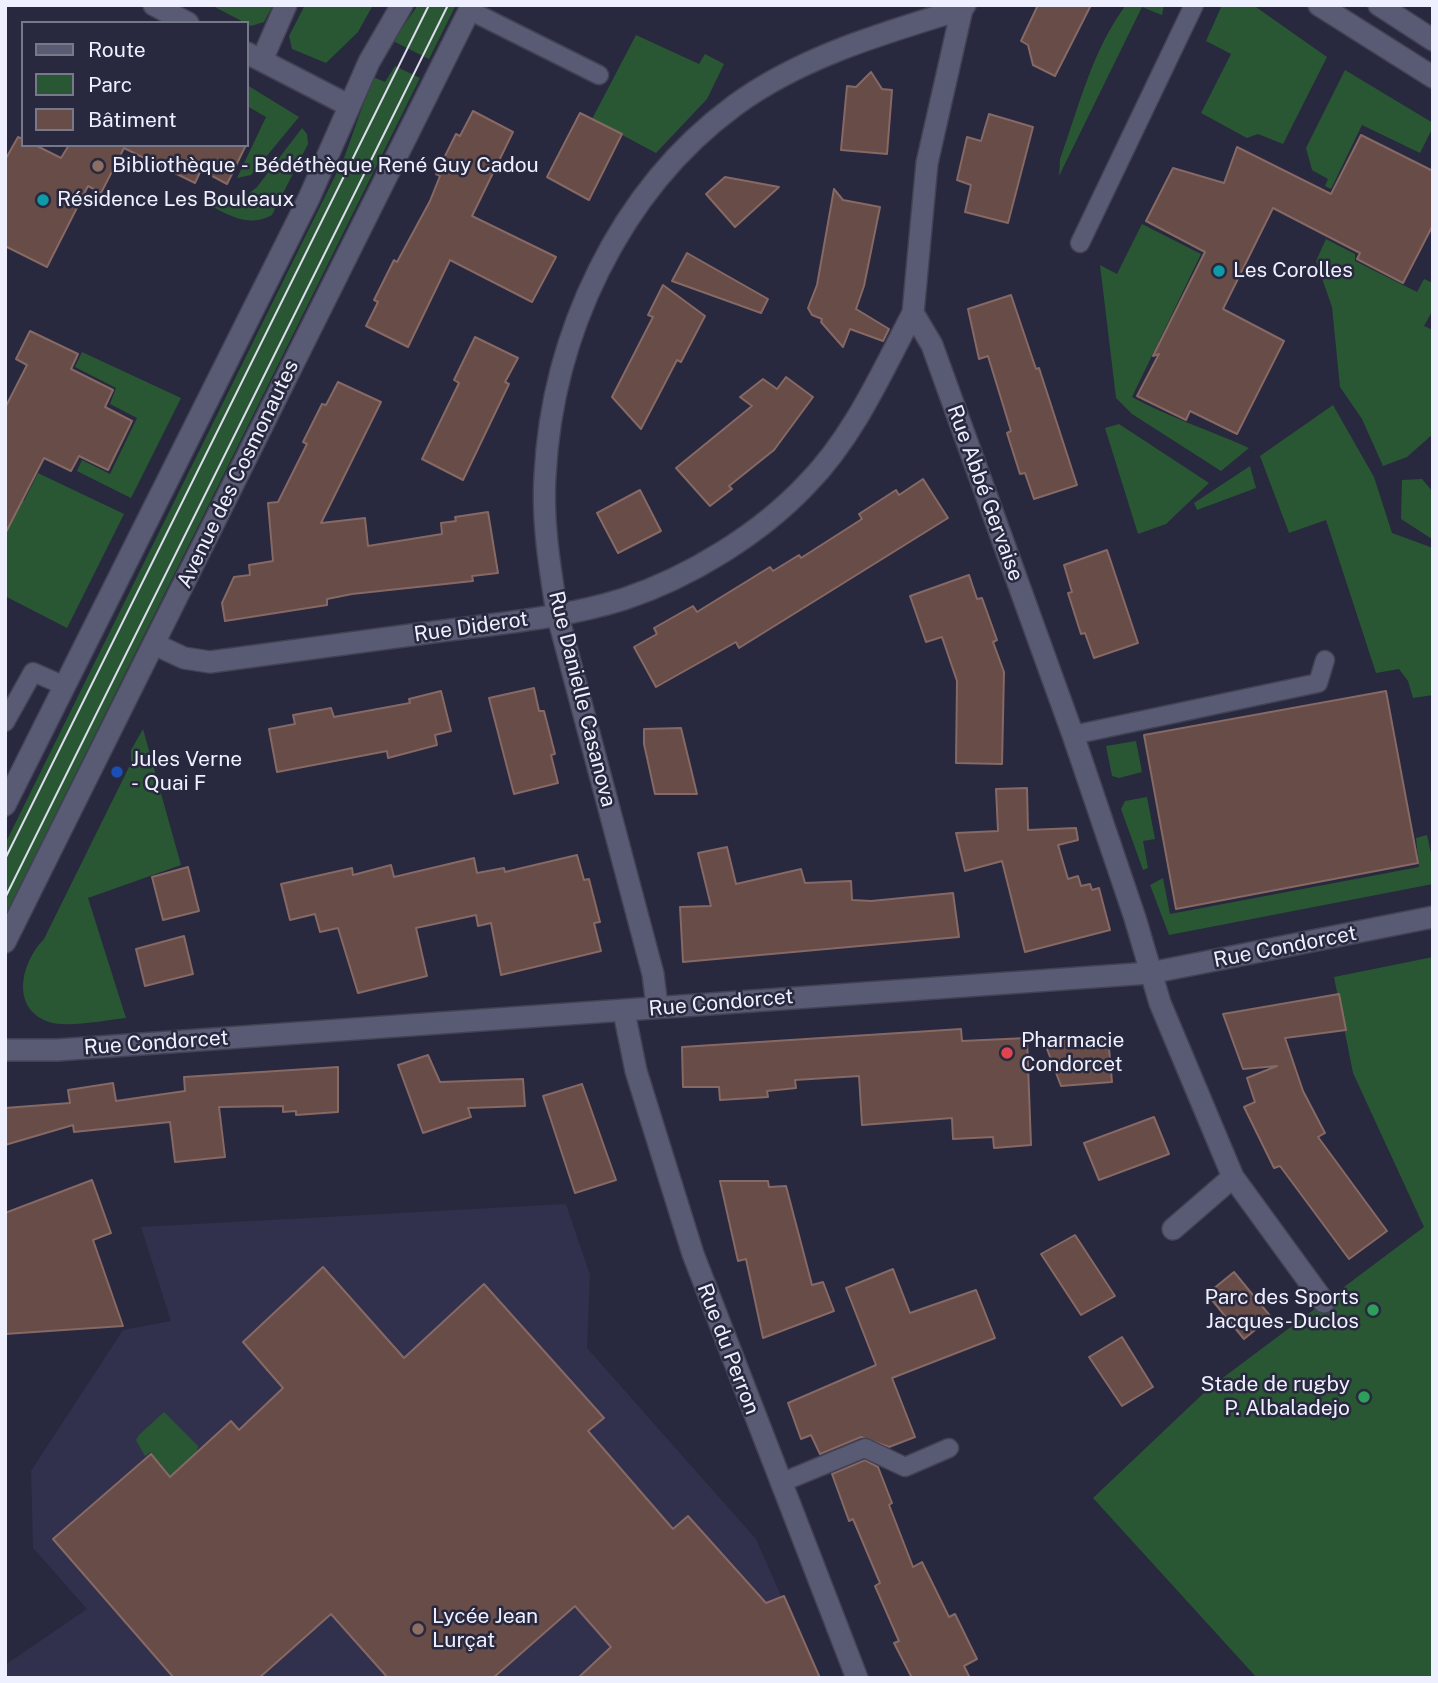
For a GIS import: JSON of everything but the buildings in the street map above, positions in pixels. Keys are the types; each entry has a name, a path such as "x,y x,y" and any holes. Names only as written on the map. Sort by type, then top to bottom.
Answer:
{"street":[{"path":"154,5 184,21"},
{"path":"286,5 254,56 348,105"},
{"path":"5,805 309,198 348,105 376,48 402,5"},
{"path":"1319,5 1433,77"},
{"path":"1379,5 1433,40"},
{"path":"913,313 927,163 939,100 963,7"},
{"name":"Rue Danielle Casanova","path":"657,1006 653,974 557,613 546,522 544,477 551,418 572,333 592,282 629,217 671,165 734,106 786,74 851,45 963,7"},
{"name":"Avenue des Cosmonautes","path":"5,942 470,8"},
{"name":"Rue Diderot","path":"154,644 184,658 210,662 557,613 625,598 680,575 778,511 831,457 860,413 913,313"},
{"name":"Rue Abbé Gervaise","path":"913,313 940,368 1073,734 1135,918 1150,973 1233,1177 1324,1302"},
{"name":"Rue Condorcet","path":"5,1050 57,1050 624,1012 657,1006 1150,973 1433,917"},
{"name":"Rue du Perron","path":"624,1012 636,1071 693,1254 857,1678"},
{"path":"1173,1229 1233,1177"}],"lane":[{"path":"1080,243 1194,5"},
{"path":"470,8 599,75"},
{"path":"1073,734 1318,683 1325,660"},
{"path":"5,722 33,672 65,686"},
{"path":"780,1483 866,1448 905,1467 949,1448"}],"shaded area":[{"path":"566,1204 590,1275 587,1348 756,1539 817,1678 5,1678 5,1665 87,1609 33,1548 31,1471 123,1330 171,1321 141,1227"}],"green space":[{"path":"211,5 273,5 264,22 251,26 248,21 241,21"},
{"path":"305,5 373,5 358,32 326,63 292,49 289,36"},
{"path":"418,5 456,5 429,59 393,41"},
{"path":"1126,5 1164,5 1162,15 1142,7 1059,176 1060,159 1087,79 1114,22"},
{"path":"1222,5 1253,5 1327,57 1283,144 1258,134 1247,138 1201,113 1231,54 1206,41"},
{"path":"636,35 699,64 705,54 724,64 707,99 656,153 592,119"},
{"path":"395,66 420,78 5,916 5,844 344,158 373,77 385,82"},
{"path":"1345,70 1433,123 1433,127 1420,153 1362,125 1331,189 1325,186 1328,179 1312,170 1306,148"},
{"path":"248,86 299,117 251,175 237,178 266,117 248,107"},
{"path":"302,128 307,134 308,144 272,215 263,219 245,220 202,201 207,193 242,199 257,187"},
{"path":"1142,224 1201,254 1132,397 1249,448 1221,471 1132,414 1116,398 1100,265 1117,274"},
{"path":"1326,239 1355,254 1355,261 1417,292 1424,279 1433,283 1433,310 1424,326 1433,330 1433,434 1407,457 1383,466 1362,419 1340,387 1332,307 1316,261"},
{"path":"82,352 181,398 131,498 77,471 82,460 110,474 137,418 110,404 116,388 75,367"},
{"path":"1333,405 1374,477 1392,533 1433,548 1433,695 1413,698 1408,681 1399,669 1376,673 1326,520 1289,533 1260,456"},
{"path":"1119,424 1209,483 1166,524 1138,534 1105,428"},
{"path":"1250,466 1256,488 1197,510 1194,503"},
{"path":"38,473 124,514 67,628 5,596 5,508 12,496 24,501"},
{"path":"1422,479 1433,492 1432,539 1401,519 1402,480"},
{"path":"143,729 181,865 88,898 126,1018 76,1024 49,1022 36,1015 28,1006 23,984 25,971 36,948 44,939 131,763 131,750"},
{"path":"1136,741 1142,772 1119,778 1112,776 1106,746"},
{"path":"1147,797 1155,839 1143,841 1148,868 1143,870 1121,809 1125,801"},
{"path":"1427,835 1433,862 1433,884 1169,935 1150,885 1163,878 1170,914 1419,867 1416,838"},
{"name":"Parc des Sports Jacques-Duclos","path":"1433,957 1433,1678 1257,1678 1093,1498 1208,1389 1424,1227 1353,1073 1334,977"},
{"path":"164,1412 198,1446 196,1453 322,1596 296,1619 150,1452 145,1456 136,1440"}],"tram line":[{"path":"5,859 429,5"},
{"path":"5,898 448,5"}],"place":[{"name":"Bibliothèque - Bédéthèque René Guy Cadou","path":"98,166"},
{"name":"Résidence Les Bouleaux","path":"43,200"},
{"name":"Les Corolles","path":"1219,271"},
{"name":"Jules Verne - Quai F","path":"117,772"},
{"name":"Pharmacie Condorcet","path":"1007,1053"},
{"name":"Parc des Sports Jacques-Duclos","path":"1373,1310"},
{"name":"Stade de rugby P. Albaladejo","path":"1364,1397"},
{"name":"Lycée Jean Lurçat","path":"418,1629"}]}
